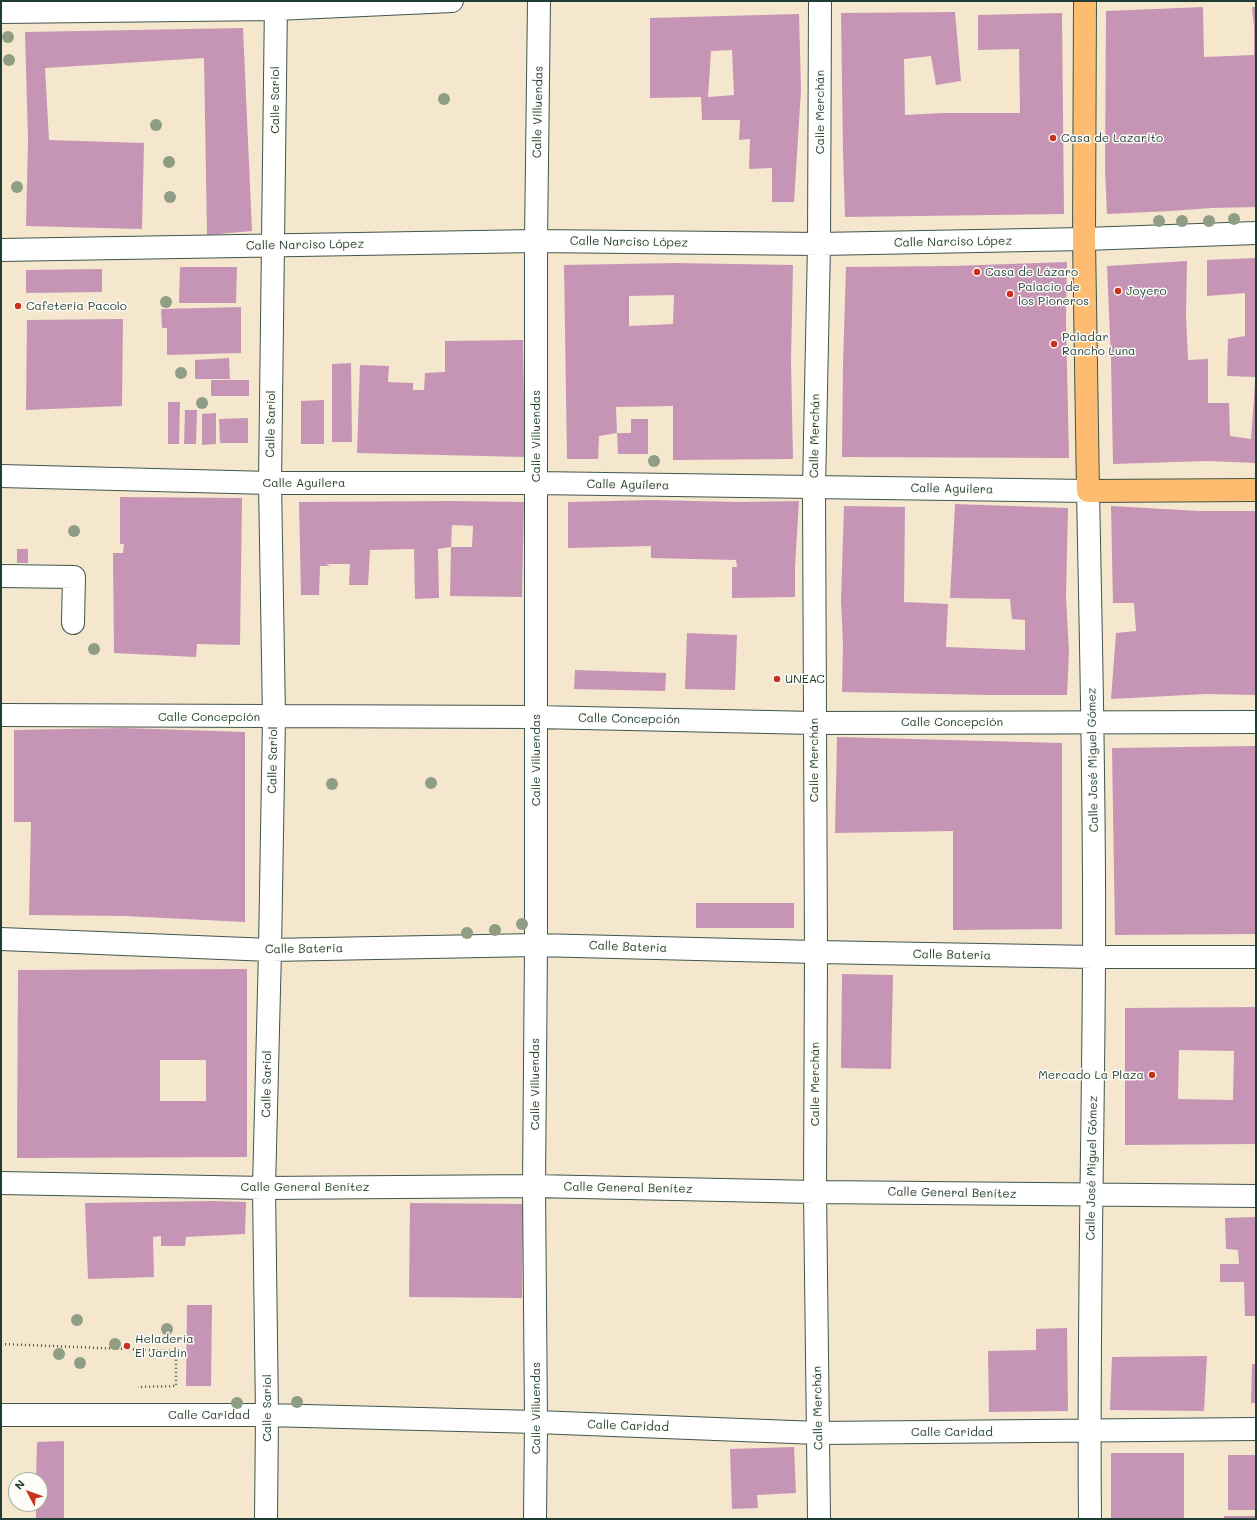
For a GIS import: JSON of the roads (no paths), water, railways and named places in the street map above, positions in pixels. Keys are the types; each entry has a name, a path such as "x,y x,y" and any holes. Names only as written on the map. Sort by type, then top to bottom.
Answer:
{"main road":[{"name":"Calle José Miguel Gómez","path":"1085,1 1084,239 1088,490"},
{"name":"Calle Aguilera","path":"1088,490 1256,490"}],"street":[{"path":"1,12 452,1"},
{"name":"Calle Villuendas","path":"535,1519 536,1422 534,1186 536,945 536,241 539,1"},
{"name":"Calle Merchán","path":"819,1519 815,1192 816,952 814,488 819,244 820,1"},
{"name":"Calle Sariol","path":"266,1519 267,1415 264,1188 274,717 270,484 276,5"},
{"name":"Calle Narciso López","path":"1,250 536,241 819,244 1084,239 1256,233"},
{"name":"Calle Aguilera","path":"1,476 270,484 536,483 814,488 1088,490"},
{"name":"Calle José Miguel Gómez","path":"1088,490 1093,722 1094,957 1089,1431 1090,1519"},
{"path":"1,576 74,577 73,623"},
{"name":"Calle Concepción","path":"1,715 536,718 814,723 1256,722"},
{"name":"Calle Bateria","path":"1,939 270,950 536,945 1094,957 1256,957"},
{"name":"Calle General Benítez","path":"1,1183 264,1188 534,1186 815,1192 1256,1196"},
{"name":"Calle Caridad","path":"1,1415 267,1415 536,1422 818,1433 1256,1429"}],"place":[{"name":"Casa de Lazarito","path":"1053,138"},
{"name":"Casa de Lázaro","path":"977,272"},
{"name":"Joyero","path":"1118,291"},
{"name":"Palacio de los Pioneros","path":"1010,294"},
{"name":"Cafeteria Pacolo","path":"18,306"},
{"name":"Paladar Rancho Luna","path":"1054,344"},
{"name":"UNEAC","path":"777,679"},
{"name":"Mercado La Plaza","path":"1152,1075"},
{"name":"Heladería El Jardín","path":"127,1346"}]}
